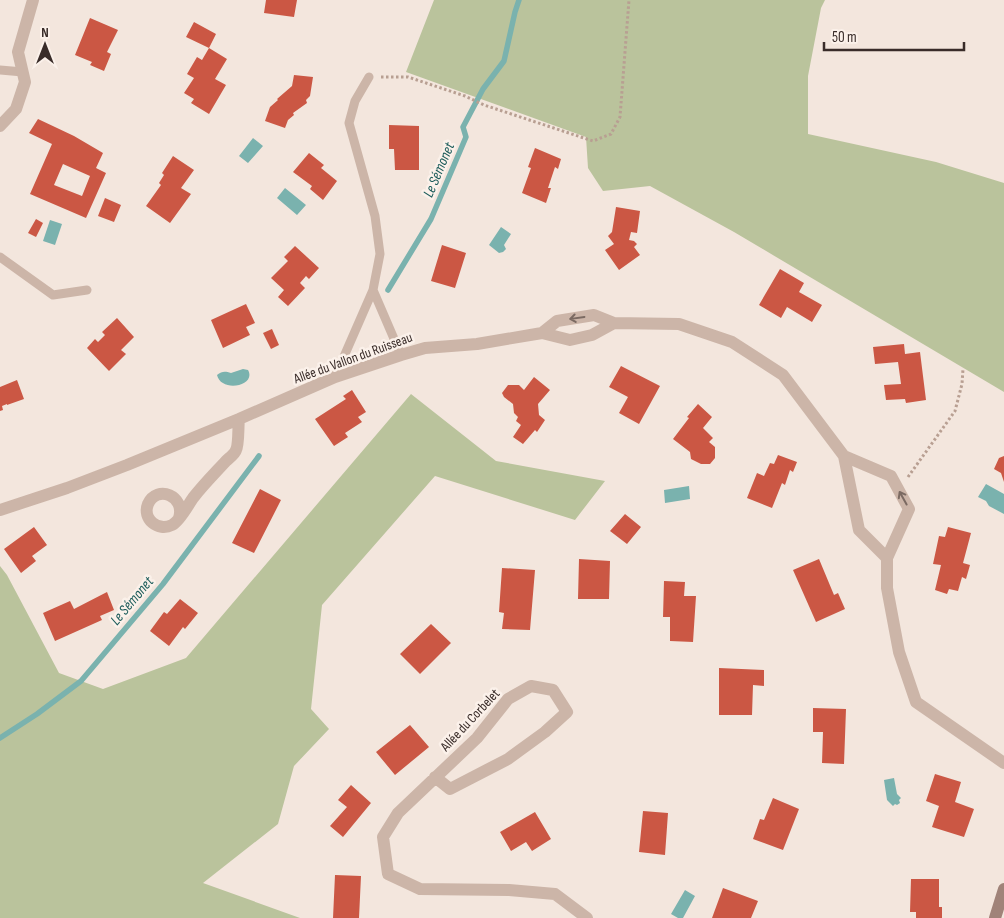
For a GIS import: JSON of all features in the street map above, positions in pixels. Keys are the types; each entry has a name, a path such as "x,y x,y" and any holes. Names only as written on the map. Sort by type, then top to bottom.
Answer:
{"street":[{"path":"0,126 16,109 24,77 18,52 33,0"},
{"name":"Allée du Vallon du Ruisseau","path":"542,332 556,321 594,315 614,322 679,324 732,342 783,376 844,456 859,530 887,558"},
{"name":"Allée du Vallon du Ruisseau","path":"0,510 67,488 127,465 335,377 401,355 425,348 477,344 542,332 570,340 592,335 614,322"},
{"path":"179,518 194,496 237,450 239,419"},
{"name":"Allée du Vallon du Ruisseau","path":"844,456 891,476 909,509 887,558 888,588 899,652 916,702 1004,764"},
{"name":"Allée du Corbelet","path":"435,777 450,789 508,759 567,712 553,690 531,686 508,699 477,738 435,777 398,813 383,837 388,874 420,889 509,890 555,894 587,918"},
{"path":"995,918 1004,889"}],"lane":[{"path":"0,70 24,77"},
{"path":"335,377 373,290 380,254 375,216 349,123 355,101 369,77"},
{"path":"0,257 53,295 87,290"},
{"path":"373,290 401,355"}],"path":[{"path":"369,77 408,77 593,141 611,134 620,117 630,0"},
{"path":"899,490 955,411 962,384 963,369"}],"green space":[{"path":"434,0 825,0 821,8 808,76 808,134 936,162 1004,183 1004,392 734,232 650,186 603,191 588,168 586,137 406,72"},
{"path":"411,394 496,461 605,481 575,520 435,476 322,605 311,709 329,729 294,766 278,824 203,883 300,918 0,918 0,566 7,575 59,673 103,689 186,658"}],"water":[{"path":"253,138 263,146 248,163 239,156"},
{"path":"285,188 306,205 297,215 277,198"},
{"path":"50,220 62,224 55,245 43,241"},
{"path":"501,227 511,234 504,245 506,249 499,253 489,245"},
{"path":"243,369 248,370 248,380 237,385 225,384 220,381 217,375 222,372 231,373"},
{"path":"986,484 1004,494 1004,514 989,506 986,501 978,497"},
{"path":"689,486 690,499 665,503 664,490"},
{"path":"894,778 897,794 901,798 899,800 900,803 893,806 887,800 884,780"},
{"path":"685,890 695,896 683,918 678,918 671,914"}],"building":[{"path":"266,0 297,0 294,17 264,13"},
{"path":"90,18 118,30 107,52 111,54 104,71 90,65 92,62 75,55"},
{"path":"194,22 216,34 209,48 186,37"},
{"path":"209,48 227,59 215,79 226,85 209,114 191,103 194,99 184,93 194,78 187,74 197,57 202,60"},
{"path":"294,75 313,77 310,96 306,100 307,103 293,113 294,115 288,120 285,128 265,121 270,107 292,86"},
{"path":"38,119 74,136 103,153 96,168 106,173 86,218 30,194 52,144 29,133","holes":["63,164 90,176 82,196 54,185"]},
{"path":"389,125 419,126 419,170 395,170 394,149 389,149"},
{"path":"535,148 561,159 558,169 555,167 548,188 551,188 546,203 522,193 531,168 528,167"},
{"path":"309,153 324,165 321,168 337,181 323,200 310,189 312,186 293,172"},
{"path":"173,156 194,170 181,188 191,194 170,223 146,206 161,185 159,183 164,175 162,173"},
{"path":"105,198 121,205 114,222 98,216"},
{"path":"616,207 640,211 637,233 631,232 629,240 637,244 634,247 640,255 619,270 605,250 614,244 608,236 612,232"},
{"path":"36,219 43,223 36,237 28,233"},
{"path":"442,245 466,253 455,288 431,281"},
{"path":"295,246 319,268 309,279 306,276 300,283 305,288 288,306 278,297 284,290 271,278 288,261 284,257"},
{"path":"780,269 804,283 799,292 822,305 812,322 787,307 781,318 759,305"},
{"path":"246,304 255,323 246,327 250,335 223,348 211,320"},
{"path":"117,318 134,337 121,350 126,354 109,371 87,348 95,339 98,342 105,335 102,332"},
{"path":"272,329 279,345 271,349 263,333"},
{"path":"904,344 905,354 920,352 926,400 906,403 905,399 886,400 884,385 901,384 898,362 875,364 873,347"},
{"path":"621,366 660,386 639,424 619,413 628,397 609,387"},
{"path":"534,377 550,390 538,404 539,415 545,420 537,432 535,430 523,444 513,437 521,425 516,421 518,417 514,413 513,404 502,393 508,385 519,385 524,390"},
{"path":"17,380 24,399 2,406 3,410 0,411 0,387"},
{"path":"352,390 366,412 358,417 362,422 345,433 348,437 334,446 315,419 346,399 343,396"},
{"path":"698,404 712,417 703,428 713,438 709,442 715,447 715,458 710,464 701,464 691,459 690,452 673,439"},
{"path":"778,455 797,462 793,472 790,470 785,485 782,483 772,508 747,498 757,473 764,476 770,463 774,464"},
{"path":"1004,456 1004,482 1001,473 994,469 999,458"},
{"path":"260,489 281,500 254,553 232,543"},
{"path":"625,514 641,527 627,544 610,531"},
{"path":"34,527 47,545 32,556 36,561 21,573 4,549"},
{"path":"948,527 971,533 963,563 970,565 966,579 962,577 958,591 949,589 947,594 935,590 941,565 933,564 939,536 945,537"},
{"path":"579,559 610,561 609,599 578,599"},
{"path":"819,559 834,595 838,593 845,609 816,622 793,570"},
{"path":"502,568 535,570 530,630 502,629 504,613 499,612"},
{"path":"664,581 685,582 684,596 696,596 693,642 670,641 670,617 663,617"},
{"path":"107,592 114,610 100,616 102,620 55,641 43,613 70,601 74,609"},
{"path":"180,599 198,613 185,629 183,627 169,646 150,631 164,612 167,614"},
{"path":"431,624 451,643 420,674 400,654"},
{"path":"719,668 764,670 764,686 753,685 752,715 719,715"},
{"path":"813,708 846,709 844,764 822,763 823,732 813,732"},
{"path":"410,725 429,747 395,775 376,752"},
{"path":"935,774 961,782 955,802 974,809 964,837 932,827 939,806 926,801"},
{"path":"351,785 371,803 343,837 330,826 347,807 338,800"},
{"path":"773,798 799,809 783,850 753,839 760,819 764,820"},
{"path":"643,811 668,813 665,855 639,852"},
{"path":"535,812 551,839 532,851 526,842 511,851 500,832"},
{"path":"335,875 361,876 359,918 333,918"},
{"path":"911,879 939,879 939,907 942,907 942,918 916,918 916,912 910,912"},
{"path":"723,888 758,901 751,918 712,918"}],"waterway":[{"name":"Le Sémonet","path":"388,290 431,219 466,137 463,127 483,89 504,61 519,0"},
{"name":"Le Sémonet","path":"0,738 37,714 81,681 163,584 259,456"}]}
